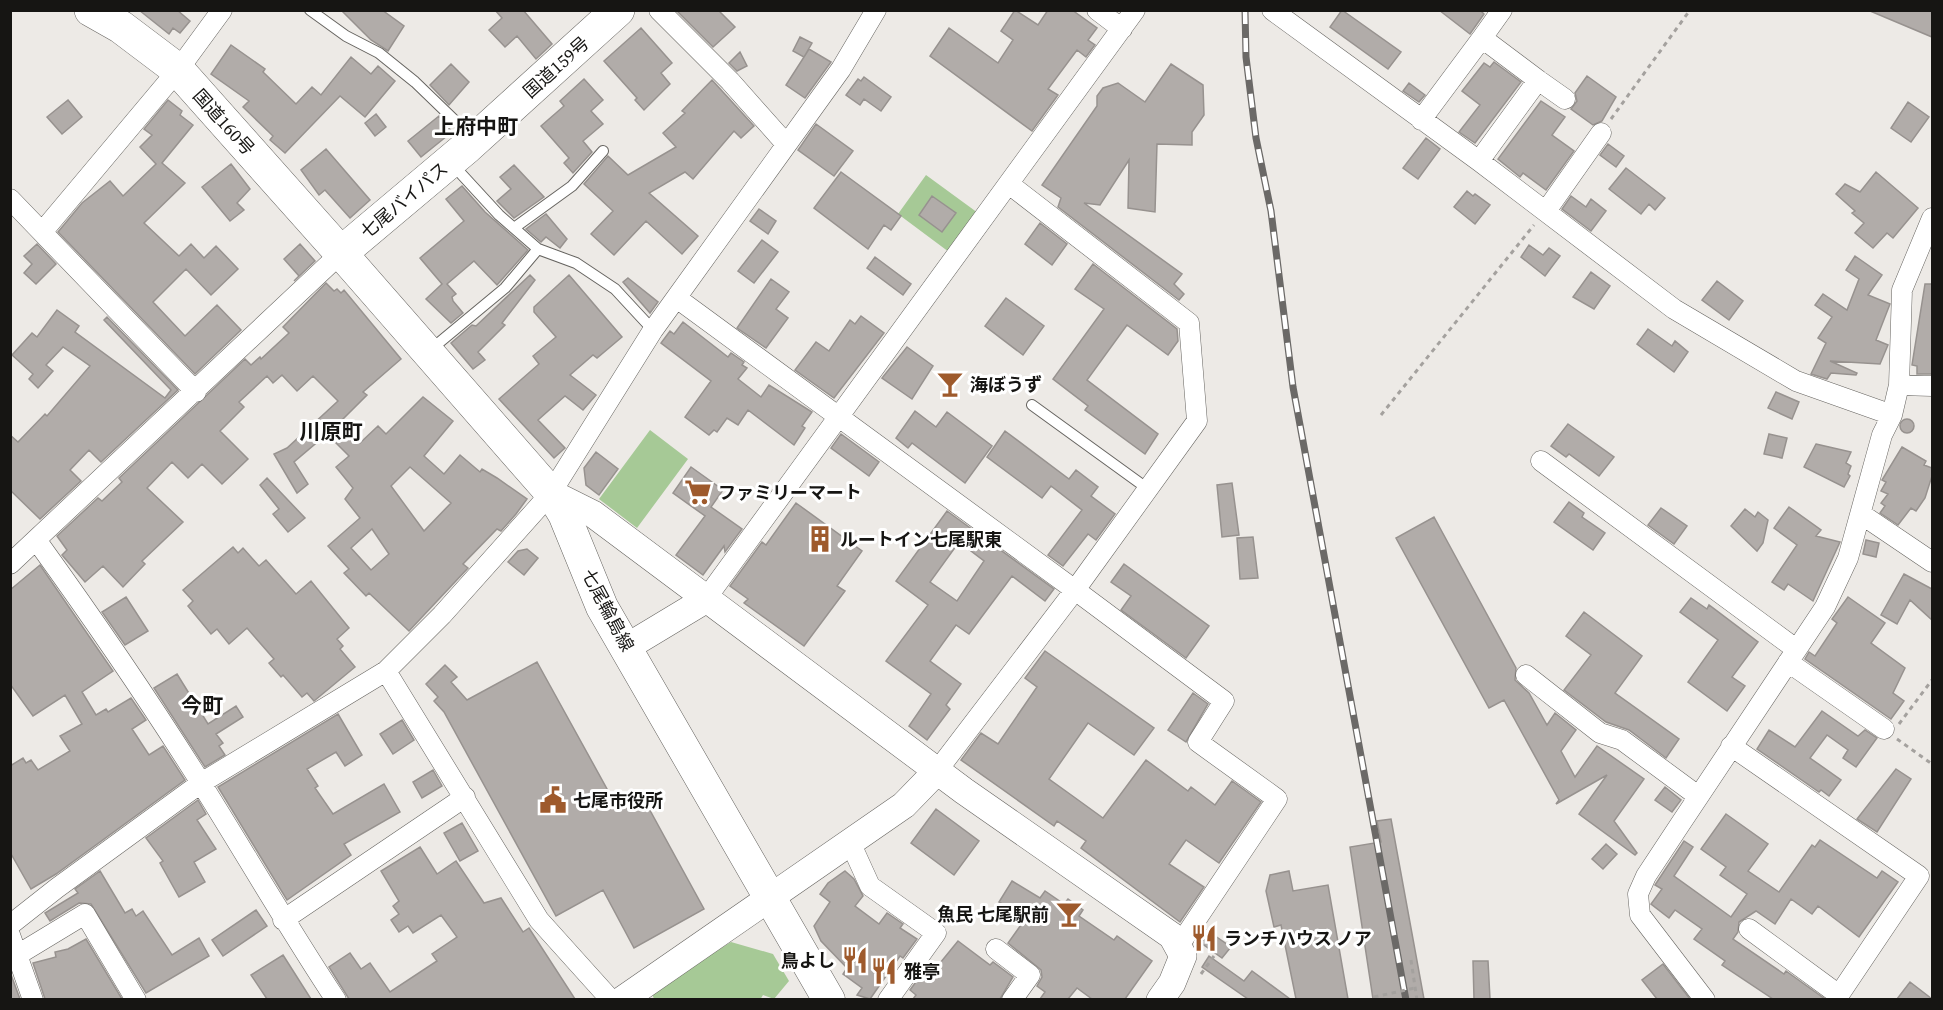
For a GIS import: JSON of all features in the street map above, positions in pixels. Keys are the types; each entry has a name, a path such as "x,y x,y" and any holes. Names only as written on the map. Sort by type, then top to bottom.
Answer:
{"highway":[{"name":"国道160号","path":"91,10 121,27 178,70 341,253"},
{"name":"国道159号","path":"464,150 618,10"},
{"name":"七尾バイパス","path":"341,253 464,150"}],"main road":[{"name":"七尾輪島線","path":"341,253 551,493 564,514 602,607 769,898 830,999"}],"street":[{"path":"43,231 178,70 222,10"},
{"path":"659,10 786,144"},
{"path":"10,925 201,783 386,671 442,615 551,493 653,330 678,299 840,69 876,10"},
{"path":"1097,10 1122,29"},
{"path":"627,647 705,600 1134,10"},
{"path":"1272,10 1479,161 1674,309 1796,381 1892,415"},
{"path":"1421,120 1502,10"},
{"path":"1482,38 1565,99"},
{"path":"1479,161 1538,80"},
{"path":"1546,211 1601,133"},
{"path":"622,999 904,805 937,771 1075,590 1197,421 1189,323 1009,184"},
{"path":"10,199 196,392"},
{"path":"1705,999 1640,915 1638,894 1646,876 1698,796 1825,607 1848,558 1882,435 1892,415 1899,385 1902,290 1932,218"},
{"path":"10,564 38,541 341,253"},
{"path":"551,493 593,514 705,600 937,771 1172,936 1184,938 1277,799 1198,742 1224,701 678,299"},
{"path":"1899,385 1932,386"},
{"path":"1541,461 1888,732"},
{"path":"1861,514 1932,562"},
{"path":"38,541 118,655 201,783 283,920 336,999"},
{"path":"386,671 539,920 611,999"},
{"path":"1526,675 1600,733 1622,740 1698,796"},
{"path":"1731,746 1919,876 1839,995 1749,930"},
{"path":"283,920 465,797"},
{"path":"850,842 870,886 936,933 888,999"},
{"path":"19,954 85,914 136,999"},
{"path":"10,935 19,954 33,999"},
{"path":"1160,999 1172,983 1183,956 1172,936"},
{"path":"996,949 1030,975 1012,999"}],"lane":[{"path":"310,10 346,36 379,53 415,82 464,150 514,228 538,249 576,263 615,289 653,330"},
{"path":"514,228 572,186 603,151"},
{"path":"427,352 505,288 538,249"},
{"path":"1032,405 1148,489"}],"path":[{"path":"1601,133 1690,10"},
{"path":"1381,415 1546,211"},
{"path":"1932,680 1888,732 1932,764"},
{"path":"1411,960 1417,999"},
{"path":"1375,999 1374,997 1415,988"}],"green space":[{"path":"926,175 978,213 949,252 898,214"},
{"path":"650,430 688,459 637,528 599,499"},
{"path":"731,942 773,954 789,981 774,999 763,995 760,1000 654,999 651,991"}],"building":[{"path":"139,10 177,10 190,21 180,33 173,28 169,34"},
{"path":"341,10 382,10 404,26 388,51 371,40"},
{"path":"495,10 523,10 552,44 536,59 517,36 505,47 489,30 502,18"},
{"path":"676,10 718,10 735,27 713,47"},
{"path":"1015,10 1038,25 1048,10 1072,10 1097,28 1088,40 1095,45 1086,57 1077,50 1048,89 1058,95 1032,131 930,56 949,28 998,63 1013,40 1001,31"},
{"path":"1342,10 1401,52 1388,69 1330,27"},
{"path":"1439,10 1480,10 1484,14 1470,34"},
{"path":"1932,10 1932,37 1870,11"},
{"path":"641,28 672,63 661,73 670,84 644,110 635,100 637,98 604,61"},
{"path":"800,37 812,43 804,57 793,51"},
{"path":"231,45 265,69 263,72 296,104 312,87 321,95 351,57 371,74 378,66 395,81 365,117 340,96 285,153 270,140 273,136 243,107 249,101 211,74"},
{"path":"809,49 831,62 805,98 786,85"},
{"path":"740,52 747,66 737,71 729,63"},
{"path":"1494,62 1521,82 1475,143 1459,132 1480,105 1462,91 1484,63 1490,67"},
{"path":"451,64 469,82 449,105 430,85"},
{"path":"1171,64 1203,85 1204,115 1192,132 1192,145 1157,144 1155,212 1128,208 1129,160 1100,205 1084,203 1182,274 1174,284 1184,294 1179,300 1058,207 1061,198 1042,185 1097,106 1097,96 1103,88 1118,83 1145,102"},
{"path":"1587,76 1616,97 1602,121 1593,125 1571,109 1577,101 1575,93"},
{"path":"864,77 891,97 881,111 864,99 860,105 846,95 858,79 861,81"},
{"path":"584,79 603,100 591,111 603,124 583,141 592,152 573,173 564,163 569,158 541,126 564,106 560,101"},
{"path":"712,80 754,126 741,138 734,131 693,179 685,172 649,193 698,236 682,254 646,221 614,255 591,234 613,211 584,184 608,156 628,175 676,147 663,133 685,113 682,111"},
{"path":"1409,83 1425,95 1419,102 1403,91"},
{"path":"68,100 82,117 62,134 47,117"},
{"path":"168,100 182,111 180,115 193,125 162,163 185,183 144,223 179,256 191,244 204,258 216,246 238,269 211,295 186,269 153,302 185,336 217,305 241,330 195,374 58,232 82,203 110,181 123,196 156,164 140,147 152,135 144,129"},
{"path":"1541,101 1565,117 1552,135 1574,151 1546,190 1523,173 1520,177 1498,159"},
{"path":"1908,102 1929,117 1911,142 1891,128"},
{"path":"376,114 386,127 375,136 365,123"},
{"path":"439,116 452,132 421,157 408,141"},
{"path":"816,124 853,151 834,176 798,150"},
{"path":"1426,138 1440,149 1418,179 1403,168"},
{"path":"1608,144 1624,156 1616,167 1600,155"},
{"path":"326,149 370,200 350,218 325,190 319,195 301,170"},
{"path":"231,164 250,189 237,203 244,210 230,221 202,187"},
{"path":"514,165 544,197 514,218 497,201 511,189 500,177"},
{"path":"1626,168 1665,198 1655,210 1649,204 1641,214 1609,189"},
{"path":"841,172 901,216 891,230 884,225 868,249 814,208"},
{"path":"1876,172 1918,208 1893,238 1887,233 1873,248 1855,233 1864,223 1852,213 1855,211 1836,194 1845,184 1860,192"},
{"path":"462,186 485,212 528,250 497,285 474,261 447,284 456,294 452,297 453,301 463,313 451,323 426,299 442,284 420,258 464,221 446,199"},
{"path":"1467,191 1490,205 1475,224 1454,207"},
{"path":"932,196 956,213 942,232 919,215"},
{"path":"1571,196 1586,207 1591,199 1606,211 1591,231 1562,209"},
{"path":"759,209 776,221 768,234 750,221"},
{"path":"546,214 567,239 560,248 546,237 541,242 526,229"},
{"path":"1040,223 1067,244 1052,265 1025,244"},
{"path":"762,240 778,252 754,283 738,271"},
{"path":"37,244 56,264 36,284 24,273 32,264 24,256"},
{"path":"300,244 315,261 294,281 299,276 284,259"},
{"path":"1529,245 1543,255 1549,248 1560,256 1545,276 1521,257"},
{"path":"1855,256 1882,275 1868,295 1890,304 1876,340 1888,345 1880,364 1830,361 1857,373 1856,375 1831,373 1827,379 1811,374 1826,343 1818,338 1832,317 1815,305 1823,294 1847,310 1859,279 1846,270"},
{"path":"875,257 911,284 903,295 867,268"},
{"path":"1093,264 1177,329 1178,341 1168,355 1127,325 1087,380 1158,434 1145,454 1085,410 1088,406 1053,379 1104,309 1075,289"},
{"path":"1591,272 1610,286 1594,309 1573,297"},
{"path":"530,275 535,280 502,323 505,325 478,352 485,360 473,369 451,343 472,325 476,326"},
{"path":"569,275 622,337 597,358 593,355 570,375 596,395 583,410 565,396 538,420 565,448 554,458 499,399 539,364 533,356 556,337 534,312 534,307"},
{"path":"628,278 658,302 650,313 623,282"},
{"path":"771,279 789,292 776,309 788,318 766,348 737,328"},
{"path":"1717,281 1743,301 1729,320 1702,300"},
{"path":"326,283 334,291 337,289 341,293 344,290 401,359 363,392 367,395 339,423 360,443 378,426 386,434 423,397 453,421 424,456 444,474 460,455 480,472 482,469 527,499 501,531 497,529 463,564 468,568 409,631 369,593 366,596 344,573 349,569 328,546 360,518 345,499 353,488 336,467 349,456 327,434 294,462 308,484 297,493 274,454 287,448 338,401 313,376 297,391 282,375 273,383 267,376 239,402 244,407 220,431 248,459 222,484 202,464 188,478 172,462 147,488 183,522 142,561 145,564 123,587 103,566 85,582 62,555 67,550 57,536 98,498 102,501 122,482 119,478 245,359 251,365 260,357 261,359 289,333 283,327","holes":["410,467 451,503 424,531 391,486","372,529 389,554 371,570 351,548"]},
{"path":"1925,284 1932,284 1932,374 1917,374 1917,366 1912,365"},
{"path":"1006,298 1044,326 1023,355 985,326"},
{"path":"57,310 79,326 75,332 165,398 171,390 104,320 107,317 178,390 101,462 89,450 70,470 81,481 40,519 10,490 10,435 18,442 45,414 47,416 90,366 63,347 46,365 53,371 38,388 29,379 33,374 12,355 32,333 37,337"},
{"path":"861,316 884,333 834,398 795,370 816,342 829,351 850,320 855,324"},
{"path":"683,322 728,357 731,353 744,362 742,365 747,368 738,379 761,397 769,385 812,412 802,426 805,428 794,445 748,410 738,425 727,418 717,432 714,430 709,435 685,417 711,381 661,343 670,331 674,334"},
{"path":"1648,329 1672,346 1675,341 1688,352 1674,372 1637,344"},
{"path":"907,347 933,366 912,399 882,378"},
{"path":"1776,392 1799,402 1792,419 1768,408"},
{"path":"915,411 936,427 947,412 992,446 965,483 912,443 908,448 896,438"},
{"path":"1904,419 1910,419 1914,426 1910,433 1904,433 1900,429 1900,423"},
{"path":"1568,424 1614,457 1599,476 1569,454 1566,457 1551,446"},
{"path":"1005,431 1069,479 1076,470 1098,487 1091,496 1115,514 1096,540 1088,534 1063,566 1048,555 1082,510 1051,486 1042,498 987,457"},
{"path":"841,434 879,462 869,476 831,448"},
{"path":"1769,434 1787,438 1782,458 1764,454"},
{"path":"1816,444 1851,452 1846,463 1851,466 1848,474 1850,476 1844,487 1804,467"},
{"path":"1902,447 1926,461 1924,465 1932,468 1932,476 1925,498 1916,511 1911,508 1898,525 1880,513 1885,506 1881,503 1888,494 1881,491 1886,482 1882,480"},
{"path":"596,452 618,469 599,495 586,485 584,468"},
{"path":"691,467 723,490 711,507 742,529 725,552 724,546 703,575 676,555 705,516 673,493"},
{"path":"267,478 305,518 288,532 273,514 279,509 260,485"},
{"path":"1232,483 1239,535 1222,537 1217,485"},
{"path":"1569,502 1584,513 1582,517 1605,533 1593,550 1554,522"},
{"path":"796,503 862,551 837,586 845,591 804,646 744,603 748,599 730,586 762,542 766,545"},
{"path":"1789,507 1821,530 1816,536 1840,542 1813,601 1788,584 1784,590 1772,582 1797,545 1774,528"},
{"path":"1661,508 1687,526 1674,544 1648,525"},
{"path":"1745,509 1755,517 1758,512 1768,520 1763,543 1757,551 1731,526"},
{"path":"947,511 1054,589 1045,601 1012,576 969,634 956,625 930,661 961,684 946,705 950,709 927,740 909,726 931,694 886,661 928,605 896,581","holes":["959,542 984,561 957,601 930,582"]},
{"path":"1434,517 1516,668 1515,680 1529,693 1547,725 1555,713 1576,730 1561,751 1575,777 1597,746 1644,779 1614,821 1637,853 1635,855 1579,814 1607,775 1556,804 1559,800 1504,700 1489,708 1396,538"},
{"path":"1253,537 1258,578 1240,579 1237,538"},
{"path":"1866,540 1879,543 1876,557 1863,554"},
{"path":"233,547 238,553 243,548 259,566 266,560 296,594 311,581 349,628 337,639 343,646 340,649 355,667 314,701 307,693 302,697 283,675 281,677 269,663 274,659 247,628 229,644 217,629 211,634 188,606 193,601 183,590"},
{"path":"527,549 538,558 524,575 508,562 518,551"},
{"path":"1124,564 1209,626 1186,658 1121,610 1131,596 1111,582"},
{"path":"40,565 113,671 82,692 96,715 106,709 108,712 131,698 146,720 132,729 149,755 163,746 185,780 56,874 31,889 10,852 10,766 23,758 26,763 31,760 38,770 70,751 60,736 82,724 65,695 33,716 10,684 10,590"},
{"path":"1904,574 1932,589 1932,620 1910,600 1897,624 1881,615"},
{"path":"126,597 148,631 125,645 102,612"},
{"path":"1848,597 1885,623 1871,643 1905,668 1893,693 1904,701 1891,719 1805,659 1809,652 1815,656 1837,623 1832,619"},
{"path":"1691,598 1707,609 1709,605 1758,642 1732,677 1745,686 1727,711 1688,682 1718,640 1680,612"},
{"path":"1584,612 1642,656 1615,693 1679,739 1666,758 1629,730 1606,722 1564,690 1591,655 1566,636"},
{"path":"1045,651 1154,728 1134,755 1088,723 1049,779 1103,818 1146,760 1188,791 1191,787 1215,805 1232,781 1261,802 1219,863 1186,840 1169,864 1204,887 1180,922 1081,848 1086,841 1057,821 1054,826 961,760 981,733 998,744 1037,687 1025,678"},
{"name":"七尾市役所","path":"537,662 617,807 641,794 704,909 634,948 603,890 556,916 444,712 434,701 438,697 426,684 445,665 457,677 451,682 467,700"},
{"path":"177,674 208,724 236,706 243,717 216,734 223,743 219,746 225,755 205,767 154,688"},
{"path":"1193,693 1208,704 1186,742 1168,730"},
{"path":"1822,711 1858,736 1865,730 1877,738 1856,767 1843,758 1848,750 1827,735 1810,758 1841,780 1829,796 1821,790 1819,792 1757,749 1769,730 1795,747"},
{"path":"338,714 362,755 345,766 336,752 307,769 318,786 315,788 333,814 384,784 400,812 344,844 351,855 287,900 218,787"},
{"path":"402,720 414,740 393,754 380,734"},
{"path":"1896,769 1911,779 1877,832 1857,819"},
{"path":"433,770 442,786 422,798 413,782"},
{"path":"1665,787 1681,800 1672,812 1655,800"},
{"path":"198,800 206,814 197,820 216,849 194,862 205,882 179,897 160,863 163,861 146,838"},
{"path":"936,809 979,841 954,875 911,843"},
{"path":"1726,814 1768,844 1748,871 1779,892 1812,845 1815,847 1820,840 1877,878 1882,871 1898,882 1859,937 1818,906 1812,914 1791,899 1775,924 1756,911 1739,922 1738,932 1733,939 1784,974 1786,971 1825,999 1773,999 1722,965 1725,961 1694,939 1702,929 1675,910 1669,918 1651,904 1662,889 1655,885 1684,841 1693,847 1674,876 1731,917 1747,894 1720,875 1726,867 1701,849"},
{"path":"1391,819 1424,999 1373,999 1350,847 1381,842 1377,821"},
{"path":"462,823 478,851 460,861 444,833"},
{"path":"1606,844 1617,854 1603,869 1592,859"},
{"path":"420,847 437,874 456,861 484,903 501,898 523,932 529,928 575,999 349,999 329,967 350,953 361,969 370,963 390,992 437,961 432,954 457,937 441,915 413,933 408,926 399,932 391,920 399,914 393,906 399,901 381,871"},
{"path":"100,871 125,913 132,909 136,916 143,911 172,955 199,938 209,956 146,993 91,904 79,903 50,921 45,913 78,893 75,889"},
{"path":"845,871 854,879 863,896 855,906 879,924 887,913 903,924 900,928 917,939 903,958 900,956 870,999 857,995 862,988 843,974 847,968 821,941 814,926 830,902 820,894 828,883"},
{"path":"1289,871 1293,891 1328,885 1348,999 1296,999 1281,925 1274,927 1266,891 1270,875"},
{"path":"1012,881 1040,898 1045,891 1064,904 1068,899 1083,910 1079,916 1114,940 1117,936 1152,961 1125,999 1092,999 1077,988 1068,999 1040,999 1045,992 1037,986 1042,977 1041,970 1008,943 1026,918 999,902"},
{"path":"256,910 267,926 223,956 212,940"},
{"path":"1205,929 1231,947 1222,958 1197,940"},
{"path":"86,939 122,999 45,999 33,963 56,957 55,952 68,949"},
{"path":"958,941 990,965 993,962 1013,977 1000,999 913,999 916,995 910,990 921,975 927,979"},
{"path":"283,955 311,999 267,999 251,975"},
{"path":"1209,956 1244,981 1252,971 1290,999 1248,999 1202,967"},
{"path":"1473,961 1488,961 1490,999 1474,999"},
{"path":"1663,964 1690,999 1657,999 1642,980"},
{"path":"10,972 20,999 10,999"},
{"path":"1910,982 1932,999 1897,999"}],"railway":[{"path":"1245,10 1246,57 1256,138 1271,211 1293,387 1406,1000"}],"place":[{"name":"海ぼうず","path":"950,384"},
{"name":"ファミリーマート","path":"698,492"},
{"name":"ルートイン七尾駅東","path":"820,539"},
{"name":"七尾市役所","path":"553,800"},
{"name":"魚民 七尾駅前","path":"1069,914"},
{"name":"ランチハウス ノア","path":"1204,938"},
{"name":"鳥よし","path":"855,960"},
{"name":"雅亭","path":"884,971"}],"district":[{"name":"上府中町","path":"476,126"},
{"name":"川原町","path":"331,431"},
{"name":"今町","path":"202,705"}]}
